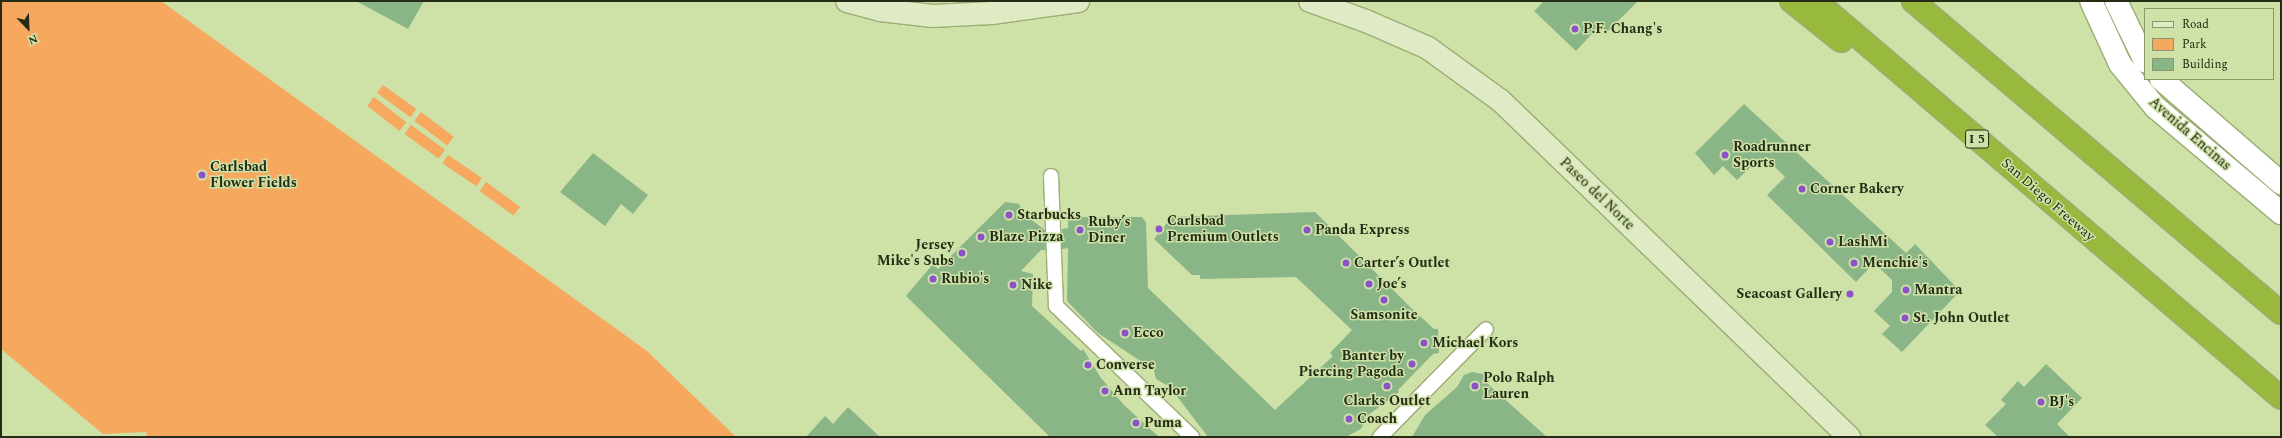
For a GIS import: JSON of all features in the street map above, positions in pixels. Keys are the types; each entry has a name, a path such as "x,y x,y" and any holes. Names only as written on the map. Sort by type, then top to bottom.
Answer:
{"highway":[{"path":"1791,1 2137,276"},
{"name":"San Diego Freeway","path":"1816,1 2281,398"},
{"path":"1913,1 2281,313"},
{"path":"1929,1 1969,50"}],"main road":[{"path":"847,1 880,10 933,16 992,13 1078,1"},
{"name":"Paseo del Norte","path":"1310,1 1366,21 1428,48 1501,101 1849,437"}],"street":[{"name":"Avenida Encinas","path":"2091,1 2120,64 2155,107 2281,213"},
{"path":"2116,1 2144,59"},
{"name":"Avenida Encinas","path":"2162,80 2281,183"},
{"path":"1051,176 1056,306 1192,437"},
{"path":"1380,437 1486,329"}],"green space":[{"name":"Carlsbad Flower Fields","path":"1,1 161,1 647,351 736,437 147,437 146,432 103,434 1,349"},
{"path":"383,85 416,109 410,117 377,93"},
{"path":"374,97 406,122 400,131 367,106"},
{"path":"421,112 454,137 447,145 414,121"},
{"path":"411,125 445,150 439,159 405,134"},
{"path":"448,155 482,178 476,186 442,163"},
{"path":"486,182 520,207 514,216 480,191"}],"building":[{"path":"356,1 424,1 408,29"},
{"name":"P.F. Chang's","path":"1544,1 1638,1 1607,32 1600,25 1576,51 1534,11"},
{"path":"1744,104 1906,253 1915,244 1960,291 1902,352 1882,334 1890,326 1874,311 1892,292 1892,280 1874,263 1856,282 1767,195 1785,177 1769,161 1756,162 1737,180 1723,166 1714,175 1695,153"},
{"path":"593,153 648,195 633,214 621,204 605,226 560,192"},
{"path":"1005,202 1019,204 1025,215 1045,230 1045,250 1041,250 1021,271 1033,274 1032,306 1081,351 1083,349 1101,378 1124,405 1159,437 1050,437 906,296 933,264 938,269"},
{"path":"1315,212 1411,308 1434,329 1438,329 1439,353 1433,354 1398,390 1399,392 1367,416 1361,429 1346,437 1208,437 1170,387 1156,379 1154,370 1098,333 1067,301 1068,248 1062,249 1062,229 1068,228 1068,217 1142,217 1146,222 1148,288 1275,410 1333,356 1330,353 1352,330 1296,277 1200,279 1200,275 1192,275 1154,239 1172,217"},
{"name":"BJ's","path":"2046,364 2082,398 2057,424 2070,437 1998,437 1985,425 2006,404 2001,400 2018,381 2024,387"},
{"path":"1472,372 1483,374 1489,385 1547,437 1412,437 1425,415 1457,387 1464,375"},
{"path":"848,407 880,437 806,437 825,416 833,424"}],"place":[{"name":"P.F. Chang's","path":"1575,29"},
{"name":"Roadrunner Sports","path":"1725,155"},
{"name":"Carlsbad Flower Fields","path":"202,175"},
{"name":"Corner Bakery","path":"1802,189"},
{"name":"Starbucks","path":"1009,215"},
{"name":"Carlsbad Premium Outlets","path":"1159,229"},
{"name":"Ruby’s Diner","path":"1080,230"},
{"name":"Panda Express","path":"1307,230"},
{"name":"Blaze Pizza","path":"981,237"},
{"name":"LashMi","path":"1830,242"},
{"name":"Jersey Mike's Subs","path":"962,253"},
{"name":"Carter’s Outlet","path":"1346,263"},
{"name":"Menchie's","path":"1854,263"},
{"name":"Rubio's","path":"933,279"},
{"name":"Joe’s","path":"1369,284"},
{"name":"Nike","path":"1013,285"},
{"name":"Mantra","path":"1906,290"},
{"name":"Seacoast Gallery","path":"1850,294"},
{"name":"Samsonite","path":"1384,300"},
{"name":"St. John Outlet","path":"1905,318"},
{"name":"Ecco","path":"1125,333"},
{"name":"Michael Kors","path":"1424,343"},
{"name":"Banter by Piercing Pagoda","path":"1412,364"},
{"name":"Converse","path":"1088,365"},
{"name":"Clarks Outlet","path":"1387,386"},
{"name":"Polo Ralph Lauren","path":"1475,386"},
{"name":"Ann Taylor","path":"1105,391"},
{"name":"BJ's","path":"2041,402"},
{"name":"Coach","path":"1349,419"},
{"name":"Puma","path":"1136,423"}]}
